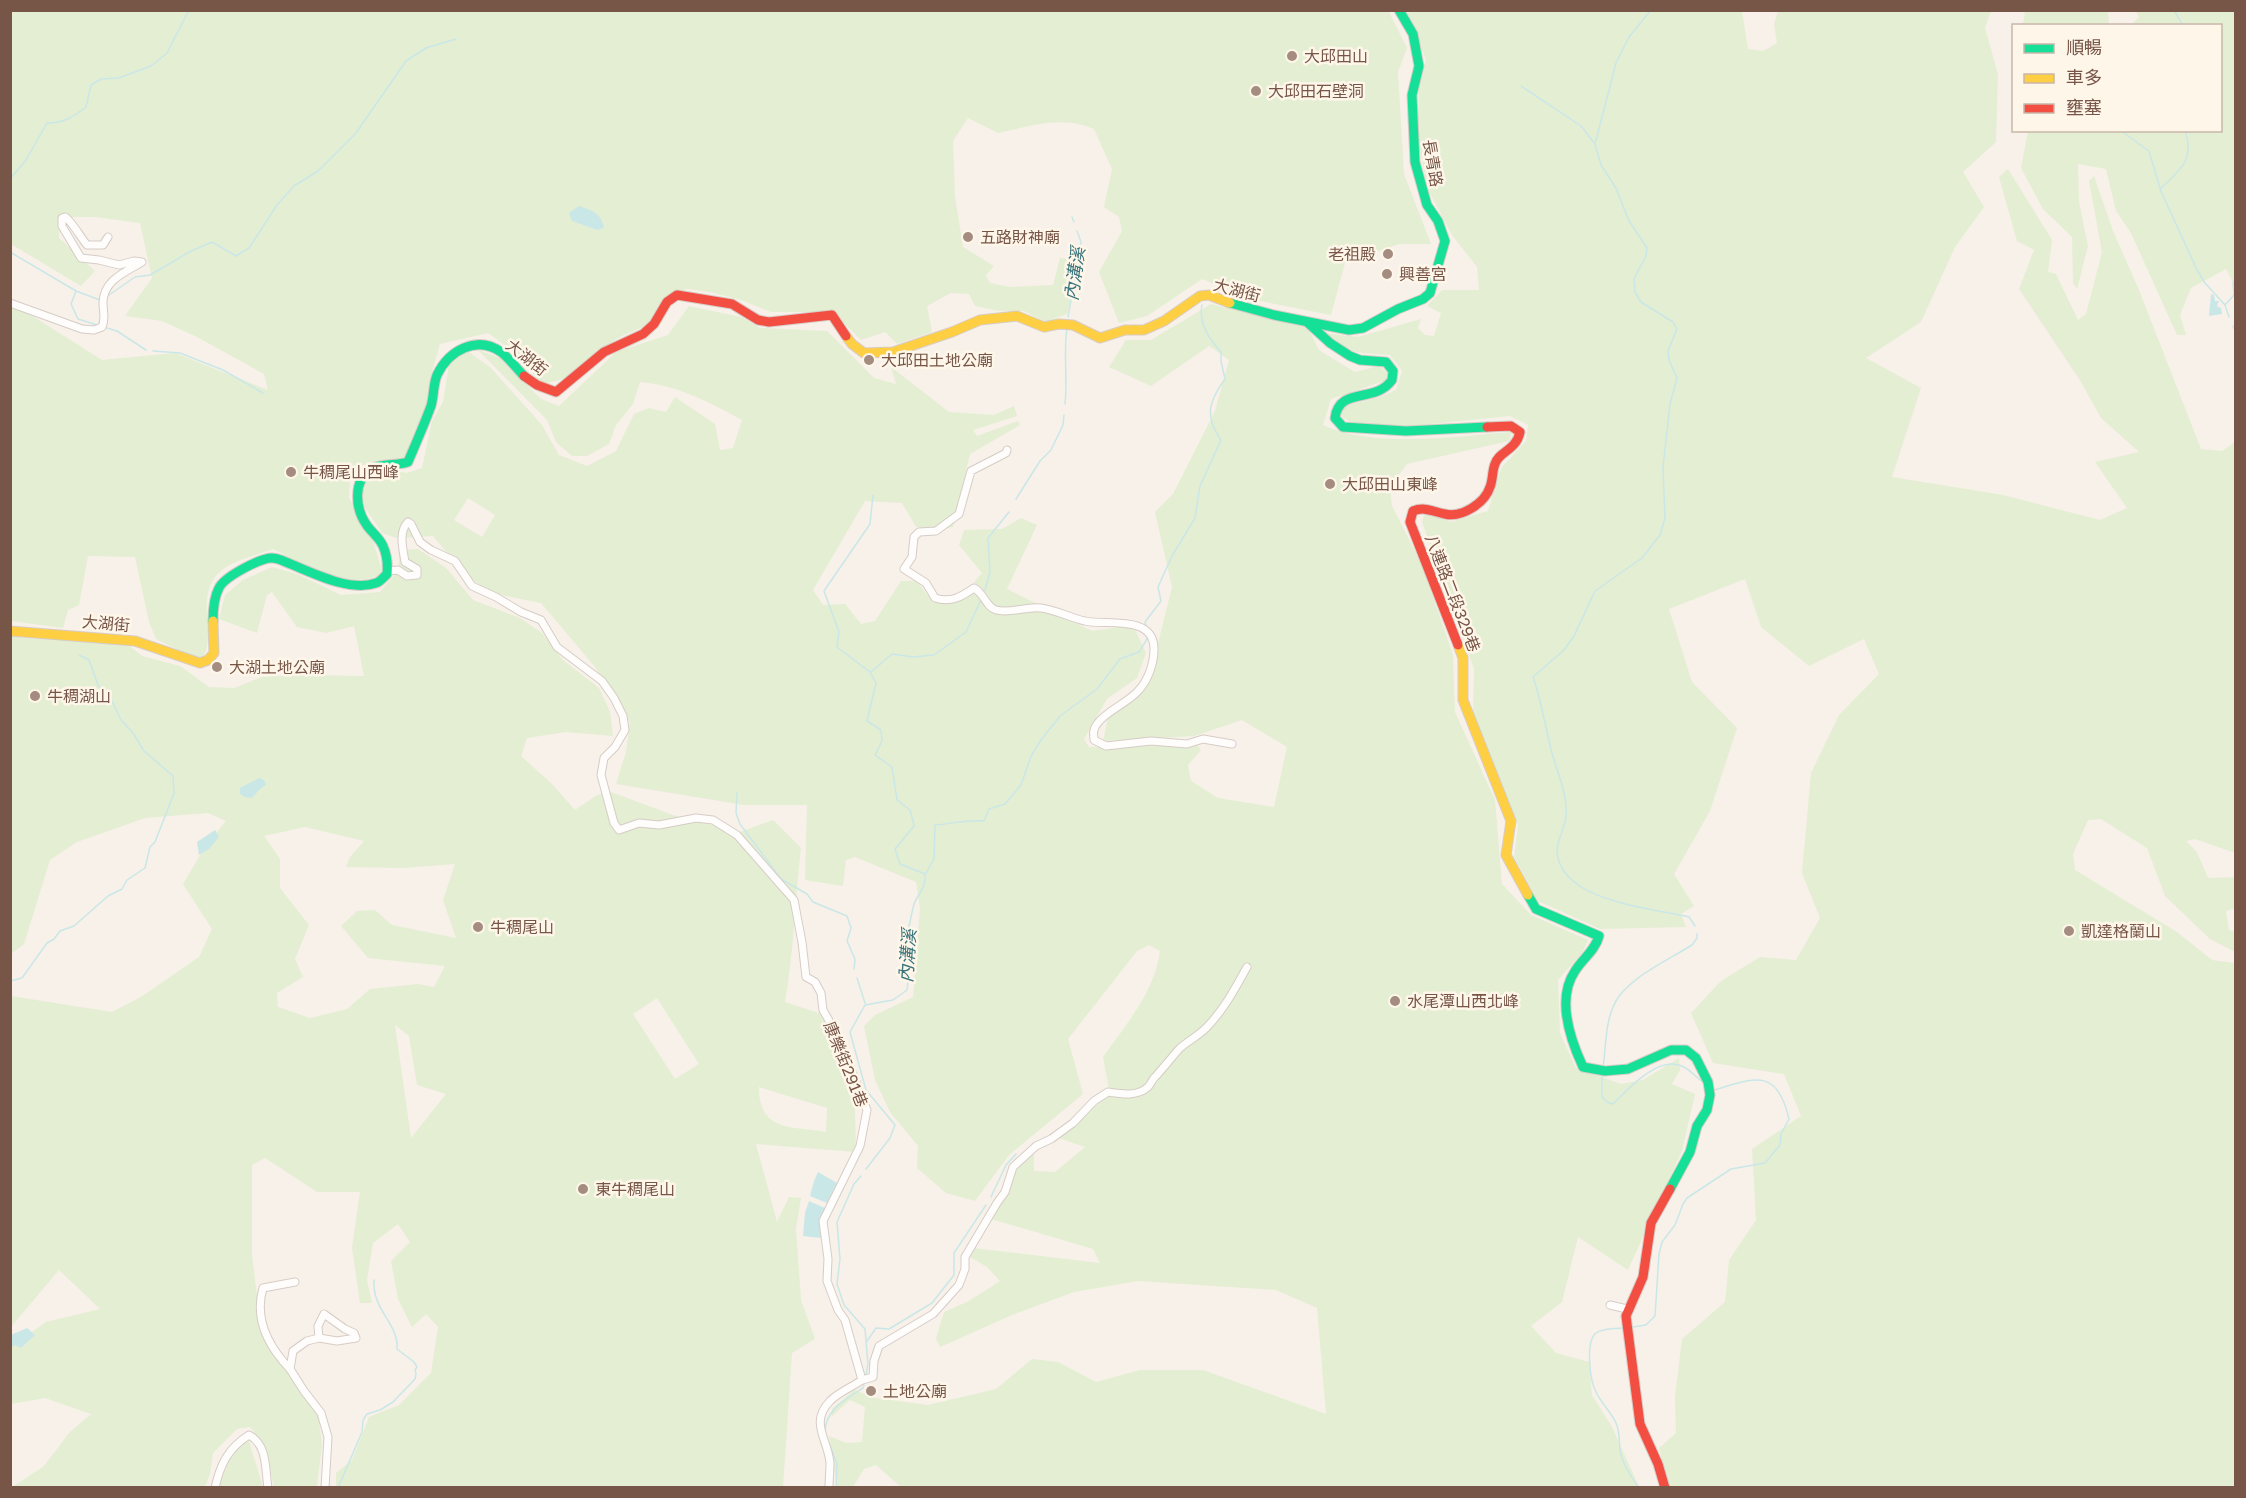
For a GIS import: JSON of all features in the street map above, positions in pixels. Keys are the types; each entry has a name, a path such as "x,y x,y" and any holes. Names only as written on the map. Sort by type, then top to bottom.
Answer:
{"street":[{"name":"長青路","path":"1307,322 1349,330 1363,328 1398,309 1423,299 1430,293 1439,256 1444,250 1445,241 1438,220 1427,205 1415,162 1412,94 1419,66 1413,34 1399,10"},
{"path":"10,303 82,329 94,330 102,327 105,320 103,300 106,288 114,278 142,262 134,261 119,265 81,258 62,226 62,218 71,220 74,229 87,244 103,245 108,237"},
{"name":"大湖街","path":"10,631 135,641 200,663 208,660 214,653 213,611 219,587 225,580 249,566 271,558 339,583 352,585 377,583 387,571 386,556 383,546 367,524 359,506 359,484 371,469 398,466 408,462 432,401 435,378 452,352 468,346 481,345 499,351 528,379 542,388 556,392 604,352 643,334 654,324 667,302 677,295 732,304 758,320 769,322 832,315 852,344 864,353 893,352 980,320 1017,316 1044,327 1071,323 1100,338 1125,330 1144,330 1164,321 1200,297 1209,296 1307,322"},
{"name":"八連路二段329巷","path":"1307,322 1340,351 1359,359 1386,362 1394,372 1394,377 1389,384 1375,393 1347,398 1339,404 1335,418 1342,427 1372,432 1405,433 1511,426 1520,432 1518,442 1495,462 1492,485 1485,499 1456,515 1418,508 1413,511 1410,522 1463,658 1463,700 1511,821 1506,855 1536,909 1599,936 1598,944 1573,973 1564,1003 1577,1054 1583,1067 1602,1071 1628,1069 1671,1050 1686,1050 1696,1058 1709,1086 1707,1110 1697,1126 1690,1152 1651,1223 1643,1277 1627,1309"},
{"path":"1007,450 1006,453 971,471 959,514 936,531 919,532 914,537 912,557 904,569 926,583 935,598 944,601 957,599 974,588 979,590 990,606 996,610 1042,608 1087,622 1129,623 1137,625 1149,634 1154,646 1149,673 1138,691 1101,720 1094,730 1094,740 1106,746 1151,741 1187,744 1203,739 1232,744"},
{"name":"康樂街291巷","path":"387,571 398,570 407,576 417,575 417,569 405,562 401,544 404,525 408,522 420,542 455,561 472,586 541,620 557,647 602,681 623,716 625,730 615,747 604,758 601,766 601,775 615,826 619,830 639,823 659,825 683,819 713,820 737,835 794,900 806,978 815,981 821,993 823,1010 839,1038 867,1110 860,1146 823,1221 828,1259 827,1281 838,1310 845,1320 862,1380"},
{"path":"830,1488 830,1463 819,1429 820,1416 828,1402 839,1393 862,1380 873,1377 874,1361 879,1346 933,1314 959,1285 965,1269 966,1257 1005,1192 1013,1167 1036,1146 1051,1139 1073,1123 1094,1101 1108,1092 1122,1095 1135,1094 1148,1087 1180,1048 1204,1030 1218,1015 1247,968"},
{"path":"295,1282 263,1288 259,1301 261,1324 280,1359 290,1369 321,1413 328,1437 325,1488"},
{"path":"1610,1305 1627,1309 1640,1424 1658,1464 1665,1488"},
{"path":"290,1369 293,1351 308,1341 319,1338 337,1341 356,1338 354,1333 324,1314 318,1326 319,1338"},
{"path":"215,1488 219,1471 234,1444 249,1435 254,1438 266,1462 268,1488"}],"green space":[{"path":"1388,10 1407,48 1398,72 1404,174 1431,244 1399,244 1345,263 1331,315 1255,300 1202,279 1147,316 1119,323 1099,272 1122,231 1119,217 1104,207 1112,169 1094,129 1058,122 998,133 968,118 953,141 955,196 963,247 994,266 986,275 990,283 1010,287 1053,285 1060,258 1072,259 1076,277 1067,314 1045,322 1024,311 999,311 975,306 969,294 951,293 927,306 932,332 897,344 885,332 861,340 833,312 771,312 741,300 688,289 675,291 665,310 655,320 612,342 580,369 563,379 541,383 510,349 488,333 440,344 425,411 407,457 351,469 349,498 373,540 383,574 369,579 340,578 313,569 273,549 234,563 224,568 211,585 207,598 207,646 204,656 194,658 156,639 149,622 135,557 88,556 79,605 68,610 63,628 11,621 11,304 102,360 175,353 268,390 264,374 197,337 162,321 125,316 152,278 140,223 95,217 60,217 59,238 95,271 81,286 11,244 11,11"},
{"path":"1406,11 1742,11 1748,49 1763,51 1777,43 1774,24 1778,11 1991,11 1985,28 1998,74 1996,142 1963,172 1984,207 1955,247 1921,322 1866,358 1921,388 1892,477 2003,495 2100,520 2127,508 2095,462 2139,452 2101,418 2081,382 2019,289 2034,250 2017,241 1999,177 2008,169 2052,240 2048,272 2056,274 2078,320 2086,314 2102,252 2089,181 2094,176 2113,231 2139,290 2201,449 2222,451 2235,442 2235,853 2195,839 2186,841 2197,852 2208,878 2235,877 2235,908 2226,911 2229,930 2235,932 2235,952 2210,939 2165,896 2147,848 2101,819 2088,820 2073,854 2075,870 2177,932 2212,960 2235,963 2235,1487 1669,1487 1659,1448 1676,1433 1675,1397 1682,1339 1725,1302 1729,1260 1756,1220 1752,1149 1801,1116 1784,1074 1713,1063 1691,1013 1721,981 1760,957 1796,960 1820,918 1802,873 1811,773 1839,715 1879,674 1864,639 1809,666 1761,627 1745,579 1669,609 1692,682 1737,728 1710,811 1674,874 1694,906 1681,914 1686,927 1600,929 1538,901 1514,857 1518,825 1473,712 1474,669 1422,522 1426,511 1451,522 1488,511 1501,468 1526,441 1528,425 1510,416 1411,426 1354,424 1339,415 1344,406 1380,397 1396,390 1402,371 1390,355 1345,349 1330,340 1324,333 1358,337 1421,319 1418,328 1425,335 1434,336 1441,313 1427,306 1442,290 1479,290 1477,267 1452,235 1428,190 1417,137 1419,88 1426,60"},
{"path":"2025,11 2108,11 2109,24 2023,24"},
{"path":"2136,11 2235,11 2235,286 2226,269 2191,288 2180,315 2186,335 2177,335 2131,233 2116,211 2106,169 2078,164 2079,202 2088,246 2077,289 2073,283 2072,237 2043,209 2021,168 2028,132 2222,132 2222,24 2132,24 2139,17"},
{"path":"1211,304 1308,328 1319,350 1355,372 1379,366 1389,374 1387,380 1331,399 1323,425 1367,437 1391,439 1441,438 1512,432 1509,441 1407,464 1390,487 1392,506 1422,565 1453,655 1455,712 1495,800 1502,884 1531,915 1588,940 1582,953 1558,980 1560,1033 1576,1068 1621,1084 1643,1080 1679,1058 1680,1070 1672,1084 1695,1094 1682,1151 1628,1270 1578,1237 1562,1302 1531,1326 1556,1353 1589,1362 1592,1395 1612,1427 1639,1487 902,1488 876,1465 864,1469 853,1487 837,1487 829,1436 846,1443 862,1442 865,1407 850,1400 832,1416 832,1409 854,1390 875,1398 928,1405 996,1389 1032,1359 1058,1362 1096,1382 1140,1370 1203,1370 1326,1414 1317,1308 1276,1290 1138,1281 1074,1292 1012,1315 940,1347 936,1338 944,1312 969,1301 1000,1281 987,1267 970,1257 973,1248 1100,1263 1093,1249 991,1219 1019,1163 1034,1153 1034,1171 1055,1172 1085,1147 1056,1137 1110,1095 1103,1057 1146,994 1160,951 1149,945 1137,951 1068,1039 1083,1094 1009,1155 975,1201 946,1193 917,1168 918,1146 890,1112 875,1080 864,1026 875,1015 913,997 920,908 916,882 855,857 846,860 843,886 805,880 807,805 744,805 616,784 626,752 630,722 595,667 541,603 491,593 464,573 433,536 397,538 382,533 364,506 362,480 370,474 397,471 407,473 422,468 432,421 443,402 449,364 460,349 469,352 491,368 542,425 559,455 587,466 616,451 634,414 649,408 666,412 675,397 715,424 720,450 733,448 742,420 680,391 640,382 633,404 616,425 609,444 587,456 572,456 556,442 547,420 478,350 500,358 541,399 559,406 616,352 668,335 689,306 741,317 760,328 827,331 874,378 896,384 891,367 949,412 994,415 1014,406 1017,416 973,430 977,436 1018,421 1020,425 970,454 953,527 936,530 916,527 902,503 865,501 813,590 823,605 845,604 861,624 875,621 901,581 917,581 933,603 969,588 982,573 959,545 964,530 1002,529 1021,518 1037,525 1007,589 1092,631 1133,625 1146,653 1137,678 1107,699 1084,739 1089,747 1197,745 1201,750 1188,765 1191,781 1218,798 1274,807 1287,747 1242,720 1194,736 1103,741 1108,718 1149,680 1172,587 1155,512 1173,494 1215,411 1229,360 1209,346 1151,386 1109,367 1126,340 1151,340","holes":["468,498 495,515 482,537 454,520"]},
{"path":"418,549 446,568 473,600 520,618 542,633 563,660 599,688 610,712 613,736 566,732 527,738 521,756 553,785 575,810 597,795 611,792 673,815 740,832 773,820 801,848 785,1002 828,1016 854,1073 856,1152 756,1144 777,1222 789,1197 801,1198 796,1229 801,1300 815,1339 792,1353 783,1487 336,1487 336,1473 352,1460 369,1417 399,1405 431,1373 438,1327 426,1314 412,1327 398,1299 391,1261 410,1242 398,1224 373,1243 367,1280 372,1303 360,1303 352,1248 360,1192 317,1192 265,1158 252,1165 252,1255 261,1329 318,1416 322,1444 317,1487 274,1487 263,1448 250,1427 237,1429 213,1453 210,1474 205,1487 12,1487 43,1467 70,1432 91,1414 45,1398 11,1404 11,1347 46,1322 100,1309 59,1270 11,1327 11,996 112,1012 141,997 199,957 212,929 183,884 206,845 226,821 208,813 145,818 77,842 50,860 24,944 11,954 11,635 21,638 126,643 142,656 180,666 209,687 234,688 262,677 364,676 354,626 326,633 297,627 272,592 267,595 257,633 219,619 225,595 243,580 272,567 297,574 341,595 380,592 398,570 400,550","holes":["305,827 364,841 350,857 346,867 403,868 455,864 443,900 456,938 392,925 375,910 357,911 341,926 368,958 445,966 434,987 418,984 370,989 347,1009 310,1018 278,1007 277,993 303,977 295,959 309,925 280,888 280,859 264,836","657,998 699,1064 675,1079 633,1014","395,1025 409,1036 417,1085 446,1094 411,1138","759,1087 827,1108 826,1132 779,1124 764,1112 760,1102"]},
{"path":"248,1438 263,1487 218,1488 222,1478 223,1459"}],"water":[{"path":"579,206 595,213 601,219 604,228 597,230 572,221 569,213"},
{"path":"2211,294 2214,295 2215,301 2219,301 2217,306 2221,308 2222,314 2209,316"},
{"path":"259,778 264,780 266,785 252,798 240,794 240,788"},
{"path":"215,830 219,837 209,849 199,855 197,842"},
{"path":"818,1172 837,1183 827,1203 810,1196"},
{"path":"809,1201 825,1208 820,1217 821,1238 803,1236 805,1213"},
{"path":"27,1328 35,1335 21,1348 15,1345 11,1347 11,1335"}],"waterway":[{"path":"10,179 26,160 47,123 68,119 86,107 91,85 101,79 119,78 151,66 167,53 189,10"},
{"path":"1651,10 1629,37 1616,63 1595,144 1601,165 1616,188 1629,221 1647,248 1646,256 1634,279 1635,292 1641,302 1673,322 1677,329 1668,351 1669,360 1677,378 1670,404 1663,467 1665,518 1660,535 1642,558 1595,591 1574,636 1564,650 1533,677 1565,799 1565,821 1557,852 1562,869 1574,882 1591,892 1632,906 1689,917 1695,926"},
{"path":"2174,10 2182,24"},
{"path":"109,295 135,277 150,275 191,251 212,242 236,256 249,248 277,205 294,186 318,171 356,133 406,61 426,48 456,39"},
{"path":"1521,86 1581,126 1595,144"},
{"path":"2123,132 2149,151 2160,188"},
{"path":"2186,132 2188,150 2184,164 2160,189 2197,270 2205,283 2225,305"},
{"name":"內溝溪","path":"1072,217 1074,222"},
{"name":"內溝溪","path":"1068,317 1081,242 1077,231"},
{"path":"10,252 76,291 100,300"},
{"path":"2229,317 2225,305 2234,295 2233,282 2236,281"},
{"path":"76,291 71,304 78,319 97,325"},
{"path":"1147,629 1145,622 1161,601 1158,587 1172,556 1195,518 1200,486 1221,440 1212,423 1211,409 1215,394 1225,379 1221,352 1212,342 1203,324 1202,305"},
{"path":"2233,326 2236,333"},
{"path":"107,328 117,331 146,350"},
{"name":"內溝溪","path":"1065,404 1067,328"},
{"path":"153,351 180,353 223,370 263,393"},
{"name":"內溝溪","path":"1016,499 1040,461 1051,450 1063,425 1064,415"},
{"name":"內溝溪","path":"866,1169 890,1138 895,1125 866,1090 850,1032 865,1005 893,1000 907,990 907,935 914,904 925,879 925,874 900,864 895,849 914,826 910,810 897,800 892,767 875,755 882,741 881,730 867,721 876,683 870,672 837,647 839,632 824,591 870,524 873,495"},
{"name":"內溝溪","path":"985,590 990,572 988,538 1009,512"},
{"name":"內溝溪","path":"871,672 892,654 913,657 934,655 966,632 981,600"},
{"path":"926,873 934,859 935,825 984,821 989,809 1005,804 1021,785 1031,756 1060,716 1097,689 1120,659 1139,652 1147,639"},
{"path":"10,981 22,978 47,943 54,939 60,931 74,926 108,896 122,889 127,880 145,868 150,847 155,842 174,793 173,776 144,751 133,733 121,720 112,701 98,685 89,660 79,655"},
{"path":"737,793 736,813 740,824 781,879 807,894 813,902 847,916 851,928 847,941 855,959 854,969"},
{"path":"1603,1067 1608,1022 1618,997 1647,972 1692,945 1697,934"},
{"path":"857,978 865,1003"},
{"path":"1602,1075 1602,1097 1613,1104 1645,1075 1665,1065 1674,1064 1684,1067 1703,1082"},
{"path":"1633,1327 1646,1325 1655,1316 1659,1254 1662,1242 1675,1225 1687,1198 1731,1169 1765,1163 1780,1145 1781,1134 1789,1119 1778,1091 1771,1084 1762,1080 1741,1082 1714,1090"},
{"path":"991,1197 1006,1165 1016,1154"},
{"name":"內溝溪","path":"861,1176 854,1184 837,1222 840,1259 837,1284 844,1305 865,1329 868,1364 866,1375"},
{"path":"867,1341 876,1328 889,1329 932,1303 954,1275 954,1253 986,1205"},
{"path":"338,1488 362,1432 363,1420 367,1414 380,1410 393,1402 415,1379 416,1374 417,1367 414,1362 397,1349 394,1332 377,1300 374,1280"},
{"path":"1622,1328 1605,1329 1596,1333 1591,1344 1590,1371 1596,1392 1617,1426 1623,1460 1639,1488"},
{"name":"內溝溪","path":"825,1432 826,1424 833,1411 864,1385"},
{"name":"內溝溪","path":"829,1443 837,1463 836,1488"}],"traffic: fast":[{"path":"1230,303 1274,315 1349,330 1363,328 1398,309 1423,299 1430,293 1445,241 1438,221 1427,205 1415,162 1412,95 1419,66 1413,34 1399,10"},
{"path":"1307,322 1330,343 1350,356 1360,360 1386,362 1393,371 1392,380 1385,387 1343,402 1335,418 1343,427 1406,431 1487,427"},
{"path":"213,621 215,599 222,584 243,569 266,559 280,560 340,583 365,585 380,581 387,574 385,553 381,543 362,517 358,502 359,487 365,474 375,467 408,462 431,406 437,375 442,366 456,352 473,345 492,347 501,352 524,376"},
{"path":"1528,895 1536,909 1599,936 1595,946 1575,971 1566,994 1570,1032 1583,1067 1605,1071 1628,1069 1671,1050 1686,1050 1696,1058 1708,1082 1710,1095 1707,1110 1697,1126 1690,1152 1670,1189"}],"traffic: slow":[{"path":"846,336 864,353 893,352 980,320 1017,316 1044,327 1059,324 1073,325 1100,338 1125,330 1144,330 1164,321 1200,296 1209,295 1230,303"},
{"path":"10,631 135,641 200,663 208,660 214,653 213,621"},
{"path":"1458,645 1463,658 1463,700 1511,821 1506,855 1528,895"}],"traffic: jam":[{"path":"524,376 537,385 556,392 604,352 643,334 654,324 667,302 677,295 732,304 758,320 769,322 832,315 846,336"},
{"path":"1458,645 1410,522 1413,511 1425,509 1445,514 1458,514 1472,508 1483,499 1490,487 1497,460 1515,443 1520,432 1511,426 1487,427"},
{"path":"1665,1488 1658,1464 1640,1424 1626,1316 1643,1277 1651,1223 1670,1189"}],"place":[{"name":"大邱田山","path":"1292,56"},
{"name":"大邱田石壁洞","path":"1256,91"},
{"name":"五路財神廟","path":"968,237"},
{"name":"老祖殿","path":"1388,254"},
{"name":"興善宮","path":"1387,274"},
{"name":"大邱田土地公廟","path":"869,360"},
{"name":"牛稠尾山西峰","path":"291,472"},
{"name":"大邱田山東峰","path":"1330,484"},
{"name":"大湖土地公廟","path":"217,667"},
{"name":"牛稠湖山","path":"35,696"},
{"name":"牛稠尾山","path":"478,927"},
{"name":"凱達格蘭山","path":"2069,931"},
{"name":"水尾潭山西北峰","path":"1395,1001"},
{"name":"東牛稠尾山","path":"583,1189"},
{"name":"土地公廟","path":"871,1391"}]}
